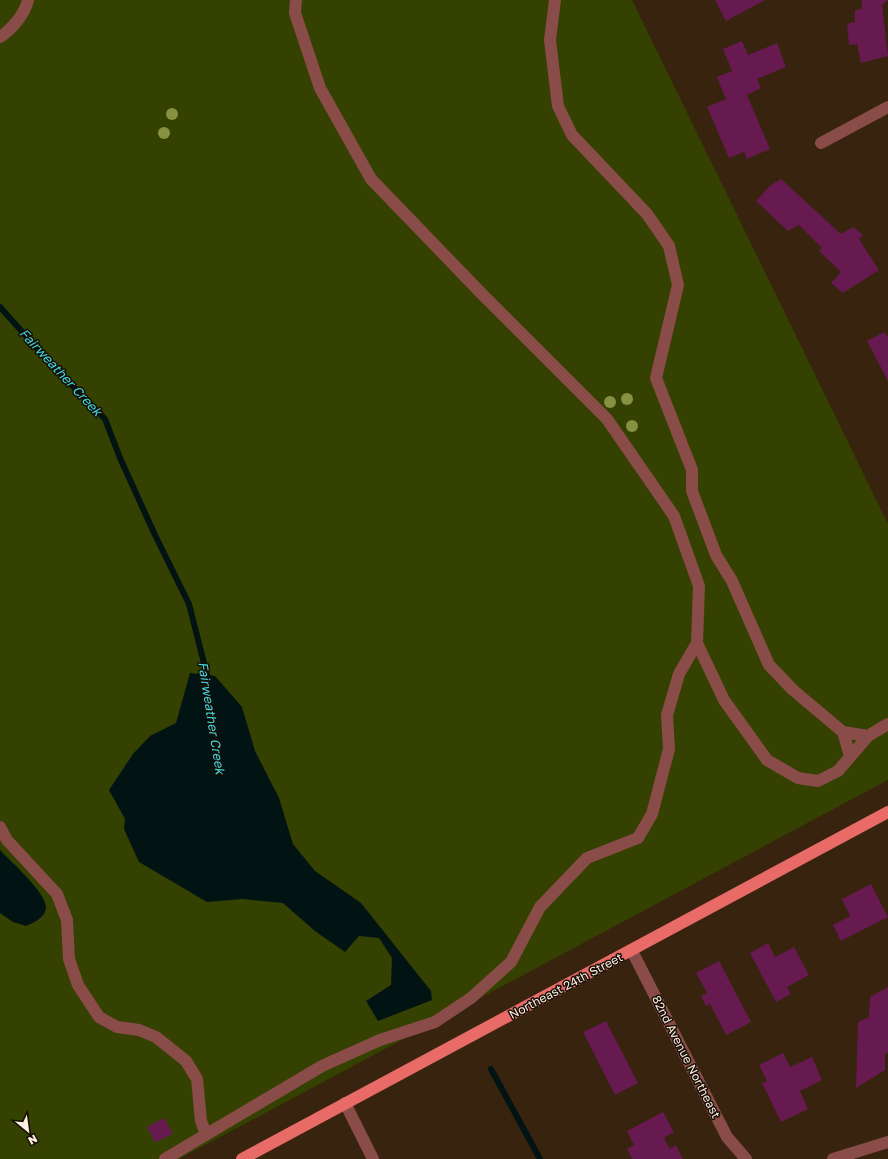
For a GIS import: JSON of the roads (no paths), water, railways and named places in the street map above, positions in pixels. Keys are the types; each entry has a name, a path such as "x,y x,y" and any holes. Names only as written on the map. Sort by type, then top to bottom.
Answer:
{"main road":[{"name":"Northeast 24th Street","path":"242,1159 632,951 888,812"}],"street":[{"path":"0,37 9,31 27,7 28,0"},
{"path":"296,0 295,13 320,88 371,179 481,293 607,419 674,516 699,586 697,643 724,700 767,760 798,778 818,781 838,771 868,736 888,724"},
{"path":"555,0 550,40 558,106 572,135 647,214 669,246 678,285 656,378 692,470 692,491 716,555 732,581 769,665 793,690 844,732 868,736"},
{"path":"821,143 888,107"},
{"path":"165,1159 322,1066 380,1040 435,1022 471,998 511,962 540,907 587,858 638,838 652,814 669,749 667,715 679,674 697,643"},
{"path":"844,732 850,756"},
{"path":"0,827 6,840 58,894 66,920 69,959 78,985 99,1017 117,1027 139,1030 156,1037 186,1061 197,1079 202,1121 206,1134"},
{"name":"82nd Avenue Northeast","path":"632,951 727,1137 746,1159"},
{"path":"345,1104 373,1159"},
{"path":"833,1159 888,1142"}],"water":[{"path":"190,673 215,676 242,707 255,751 279,798 293,844 315,871 361,903 431,991 432,1000 378,1021 366,1001 391,985 392,958 379,938 359,936 345,952 315,931 283,903 242,899 207,902 139,862 124,829 125,819 109,790 133,754 150,736 176,723"},
{"path":"0,850 35,886 45,902 46,908 44,914 39,919 26,926 13,922 0,913"}],"waterway":[{"name":"Fairweather Creek","path":"0,307 52,365 105,419 120,458 155,535 189,604 209,683"},
{"name":"Fairweather Creek","path":"491,1069 540,1159"}]}
